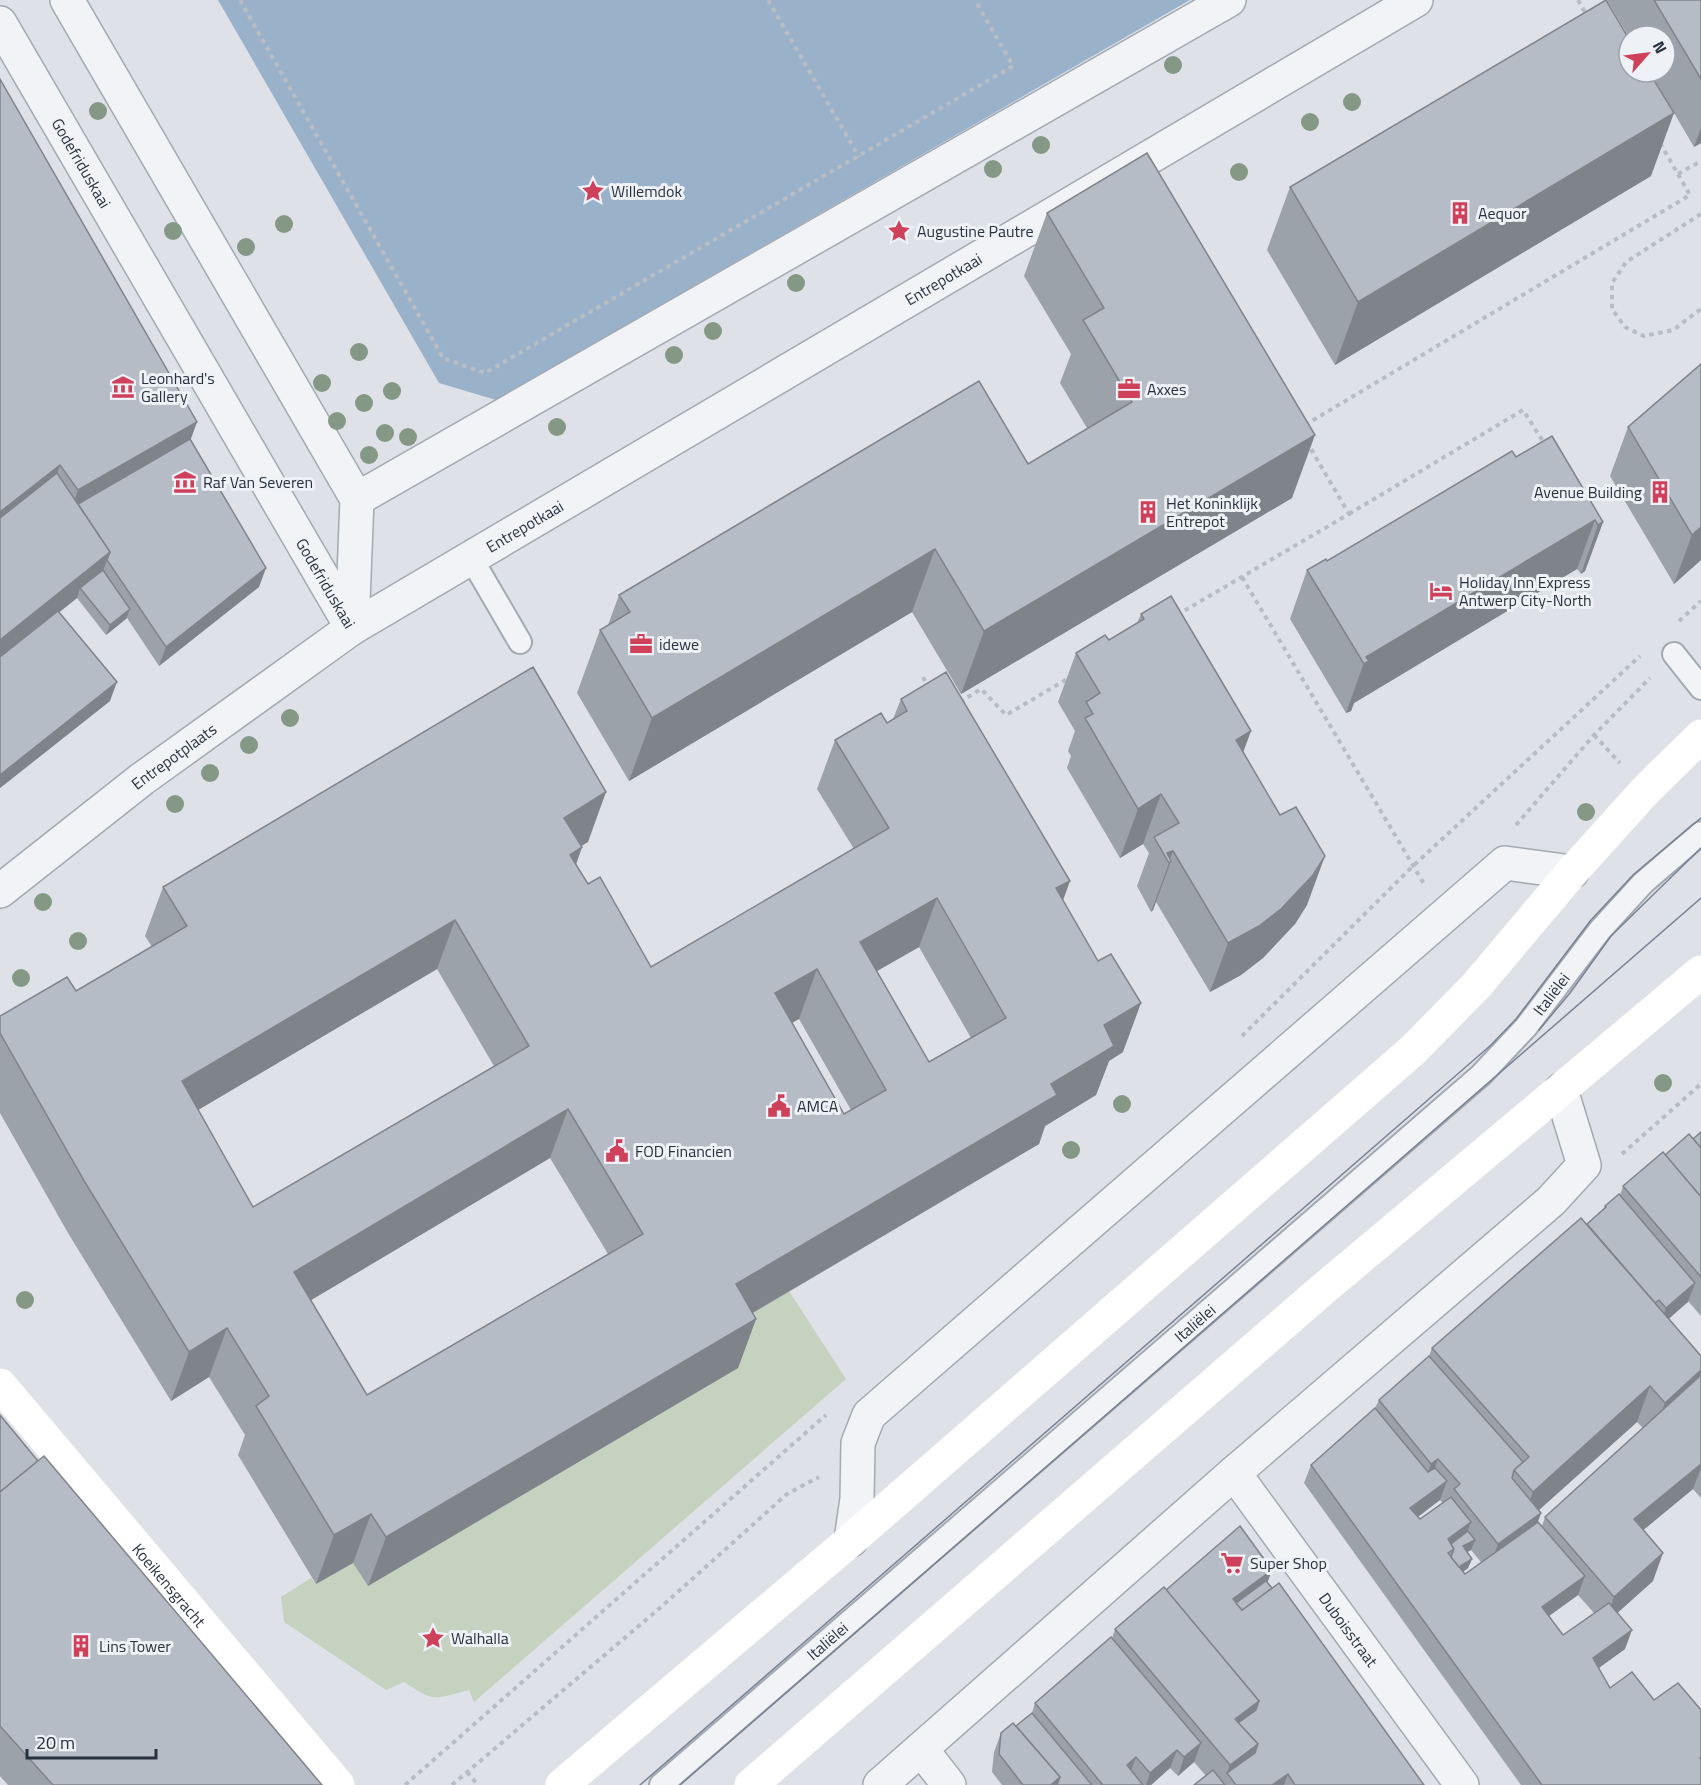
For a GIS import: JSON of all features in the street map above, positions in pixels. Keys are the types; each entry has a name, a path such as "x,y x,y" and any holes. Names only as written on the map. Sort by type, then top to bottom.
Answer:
{"main road":[{"path":"562,1785 851,1540 1413,1050 1476,986 1572,872 1645,791 1701,736"},
{"path":"751,1785 1322,1290 1701,972"},
{"name":"Koeikensgracht","path":"0,1385 338,1785"}],"street":[{"path":"68,0 357,499 1229,0"},
{"name":"Entrepotkaai","path":"352,628 1416,0"},
{"name":"Godefriduskaai","path":"0,23 352,628"},
{"name":"Godefriduskaai","path":"352,628 357,499"},
{"name":"Entrepotplaats","path":"0,891 142,779 352,628"},
{"path":"851,1540 857,1499 858,1443 869,1415 1505,863 1572,872"},
{"path":"880,1785 1233,1473 1551,1201 1584,1165 1561,1090"},
{"name":"Duboisstraat","path":"1233,1473 1462,1785"},
{"path":"921,1749 949,1785"}],"lane":[{"name":"Entrepotkaai","path":"471,558 520,642"},
{"path":"1674,654 1701,688"},
{"name":"Italiëlei","path":"662,1785 1481,1075 1526,1027 1600,930 1643,883 1701,833"}],"path":[{"path":"240,0 443,358 485,373 1013,66 975,0"},
{"path":"768,0 859,157"},
{"path":"1578,0 1588,18"},
{"path":"1300,428 1690,195 1655,134"},
{"path":"1678,174 1701,160"},
{"path":"1701,214 1626,262 1612,283 1612,309 1626,327 1644,336 1673,330 1701,309"},
{"path":"1171,619 1523,410 1548,450"},
{"path":"1305,439 1348,514"},
{"path":"1242,577 1443,916"},
{"path":"1505,863 1516,824 1594,735 1674,654"},
{"path":"952,706 981,689 1006,715 1078,673"},
{"path":"923,677 933,694"},
{"path":"1584,1165 1619,1157 1701,1084"},
{"path":"452,1785 661,1607 787,1494 811,1480 857,1464"},
{"path":"467,1772 478,1785"}],"green space":[{"path":"789,1291 846,1379 474,1702 469,1690 435,1697 404,1682 386,1690 284,1622 281,1597 311,1578 316,1584 353,1563 368,1586 738,1368 718,1333"}],"water":[{"name":"Willemdok","path":"218,0 1190,0 496,400 439,383"}],"building":[{"path":"1606,0 1620,24 1617,24 1617,84 1656,84 1674,113 1358,302 1290,187"},
{"path":"1654,0 1701,0 1701,79 1677,39 1677,24 1668,24"},
{"path":"0,79 197,422 78,490 60,465 0,512"},
{"name":"Het Koninklijk Entrepot","path":"1147,153 1315,435 984,631 935,549 652,718 600,630 630,612 619,595 979,381 1028,464 1132,402 1083,320 1104,308 1047,213"},
{"path":"1701,364 1701,527 1692,535 1628,427"},
{"path":"1552,436 1603,522 1598,525 1595,520 1366,657 1369,661 1364,664 1307,570 1326,559 1327,561 1512,451 1516,457"},
{"path":"190,439 266,568 166,647 107,560 110,552 78,504"},
{"path":"57,473 110,552 0,640 0,518"},
{"path":"103,570 130,609 110,625 80,588"},
{"path":"1171,596 1251,731 1236,740 1280,815 1296,807 1325,856 1313,875 1281,909 1259,926 1228,943 1173,851 1167,853 1171,861 1169,863 1154,837 1179,823 1161,794 1138,809 1085,718 1093,714 1086,702 1100,693 1076,653 1105,635 1109,640 1144,619 1141,614"},
{"path":"58,611 117,682 0,775 0,657"},
{"name":"FOD Financien","path":"533,667 606,792 564,818 582,847 570,855 588,884 600,877 651,967 889,828 835,740 881,713 887,723 907,711 901,699 946,672 1070,881 1056,888 1098,961 1111,954 1141,1003 1104,1025 1114,1046 1051,1084 1057,1095 736,1284 756,1319 386,1537 371,1514 334,1535 256,1406 269,1396 227,1328 189,1352 86,1184 0,1033 0,1016 67,977 76,991 187,926 163,887","holes":["937,898 1006,1018 929,1062 860,942","455,920 529,1046 253,1207 182,1081","817,969 886,1090 844,1114 775,993","568,1109 643,1234 367,1395 294,1272"]},
{"path":"1701,1132 1701,1148 1693,1139"},
{"path":"1689,1134 1701,1148 1701,1197 1665,1155"},
{"path":"1663,1152 1701,1197 1701,1277 1623,1186"},
{"path":"1619,1194 1695,1283 1666,1308 1659,1300 1655,1303 1587,1224"},
{"path":"1581,1218 1701,1356 1701,1370 1665,1403 1650,1386 1533,1492 1514,1470 1529,1457 1432,1348"},
{"path":"1429,1356 1523,1462 1514,1470 1512,1478 1541,1513 1498,1544 1454,1489 1460,1484 1438,1459 1431,1464 1379,1400"},
{"path":"1701,1375 1701,1464 1634,1519 1663,1553 1614,1597 1545,1517"},
{"path":"1375,1408 1428,1472 1435,1468 1447,1481 1410,1508 1420,1519 1451,1497 1471,1522 1448,1539 1454,1549 1448,1553 1465,1574 1538,1522 1585,1576 1542,1607 1563,1635 1609,1603 1632,1630 1593,1658 1610,1688 1632,1672 1654,1700 1678,1683 1701,1710 1701,1785 1542,1785 1311,1465"},
{"path":"0,1415 38,1461 0,1492"},
{"name":"Lins Tower","path":"44,1456 322,1785 53,1785 0,1726 0,1492"},
{"path":"1240,1526 1272,1570 1233,1599 1242,1610 1279,1583 1424,1785 1295,1785 1288,1774 1272,1785 1236,1785 1227,1773 1255,1753 1258,1744 1238,1723 1256,1710 1259,1701 1166,1590"},
{"path":"1468,1531 1475,1540 1463,1546 1472,1559 1459,1567 1451,1557 1454,1549 1451,1544"},
{"path":"1266,1581 1272,1588 1242,1610 1236,1603"},
{"path":"1164,1587 1259,1701 1235,1719 1258,1744 1230,1765 1115,1629"},
{"path":"1111,1637 1201,1743 1184,1757 1177,1750 1150,1773 1136,1757 1127,1765 1143,1785 1101,1785 1035,1703"},
{"path":"1032,1713 1092,1785 1057,1785 1060,1777 1016,1726"},
{"path":"1013,1723 1060,1777 1051,1785 1023,1785 999,1754 1001,1733"},
{"path":"1213,1770 1225,1785 1194,1785"}],"tram line":[{"path":"640,1785 1491,1045 1516,1019 1591,920 1634,874 1701,818"},
{"path":"1539,1030 1570,993 1611,936 1701,848"},
{"path":"680,1785 1701,898"}],"place":[{"name":"Willemdok","path":"593,191"},
{"name":"Aequor","path":"1460,213"},
{"name":"Augustine Pautre","path":"899,231"},
{"name":"Leonhard's Gallery","path":"123,387"},
{"name":"Axxes","path":"1129,389"},
{"name":"Raf Van Severen","path":"185,482"},
{"name":"Avenue Building","path":"1660,492"},
{"name":"Het Koninklijk Entrepot","path":"1148,512"},
{"name":"Holiday Inn Express Antwerp City-North","path":"1441,591"},
{"name":"idewe","path":"641,644"},
{"name":"AMCA","path":"779,1106"},
{"name":"FOD Financien","path":"617,1151"},
{"name":"Super Shop","path":"1232,1563"},
{"name":"Walhalla","path":"433,1638"},
{"name":"Lins Tower","path":"81,1646"}]}
